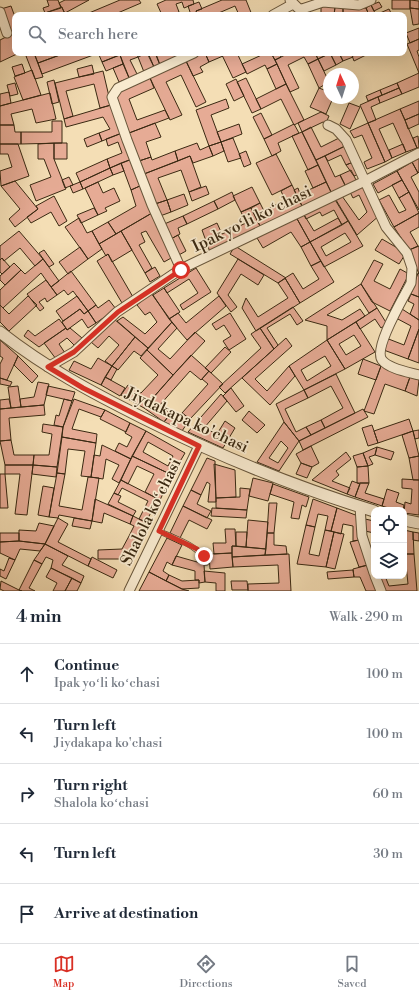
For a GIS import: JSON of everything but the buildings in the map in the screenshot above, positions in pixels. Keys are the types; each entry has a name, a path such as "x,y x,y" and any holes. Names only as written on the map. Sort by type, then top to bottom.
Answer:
{"street":[{"path":"277,12 292,2 298,8 306,9 318,3 359,5 371,0"},
{"path":"0,12 8,33"},
{"path":"181,270 152,205 126,140 112,96 118,88 187,56"},
{"path":"328,125 336,129 346,140 386,227 407,253 413,275 411,283 384,337 379,352 382,360 390,365 419,375"},
{"name":"Ipak yoʻli koʻchasi","path":"48,367 74,352 118,312 181,270 365,182 419,153"},
{"name":"Jiydakapa ko'chasi","path":"0,332 48,367 83,388 199,446 266,473 371,510"},
{"name":"Shalola koʻchasi","path":"129,591 199,446"},
{"path":"360,507 362,536 371,564"},
{"path":"407,521 419,523"},
{"path":"376,579 381,591"}],"lane":[{"path":"159,531 197,549 204,556 206,563"}],"route":[{"path":"181,270 118,312 74,352 48,367 83,388 199,446 159,531 197,549 204,556"}]}
